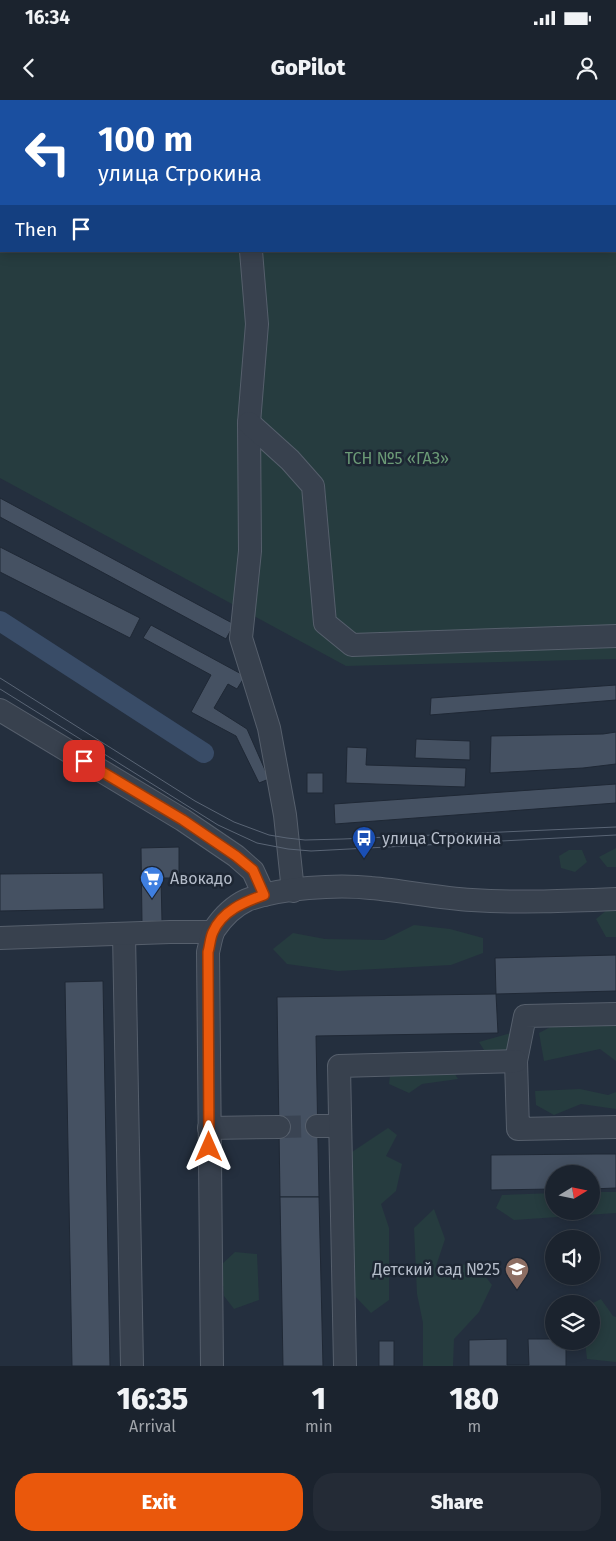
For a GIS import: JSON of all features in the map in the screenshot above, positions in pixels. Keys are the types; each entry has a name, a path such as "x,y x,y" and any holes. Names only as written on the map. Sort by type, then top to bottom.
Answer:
{"street":[{"path":"251,252 257,324 249,423 250,551 241,638 269,728 285,816 293,891"},
{"path":"249,423 290,460 313,486 325,623 352,645 616,636"},
{"path":"0,710 183,820 236,856 253,870 264,895"},
{"path":"212,1366 208,952 213,932 231,910 246,901 264,895 330,887 369,887 471,900 532,902 616,899"},
{"path":"0,938 213,932"},
{"path":"124,934 132,1366"},
{"path":"616,1014 525,1016 516,1061 518,1130 616,1128"},
{"path":"345,1366 339,1066 516,1061"},
{"path":"317,1126 340,1126"},
{"path":"209,1128 279,1127"}],"green space":[{"name":"ТСН №5 «ГАЗ»","path":"0,252 616,252 616,659 346,666 0,478"},
{"path":"616,848 616,867 607,867 599,857"},
{"path":"569,850 582,850 587,862 575,872 561,868 559,856"},
{"path":"613,905 616,905 616,937 606,937 596,919"},
{"path":"414,925 450,929 483,938 483,953 451,965 338,971 287,964 273,949 293,933 325,939 384,940"},
{"path":"616,1005 616,1061 600,1049 544,1061 539,1033 573,1015"},
{"path":"514,1032 519,1047 489,1058 479,1042"},
{"path":"392,1056 451,1068 458,1079 422,1084 409,1093 389,1084"},
{"path":"580,1089 608,1095 616,1092 616,1109 581,1104 554,1115 536,1105 535,1091"},
{"path":"388,1128 397,1135 386,1156 402,1164 396,1191 381,1204 389,1228 389,1300 371,1313 354,1295 352,1152"},
{"path":"600,1192 616,1192 616,1213 600,1214"},
{"path":"545,1193 545,1218 514,1220 496,1208 502,1195"},
{"path":"434,1209 445,1239 436,1266 476,1264 492,1285 479,1312 454,1339 453,1366 423,1366 423,1323 417,1294 414,1228"},
{"path":"235,1252 257,1254 259,1300 234,1309 224,1296 221,1265"},
{"path":"600,1300 613,1316 616,1317 616,1362 587,1359 586,1350 600,1350"}],"building":[{"path":"0,498 234,624 226,639 0,517"},
{"path":"0,547 140,618 130,638 0,572"},
{"path":"151,625 245,676 237,689 228,684 214,708 247,729 269,779 259,783 236,736 191,712 211,675 143,638"},
{"path":"616,685 616,700 430,715 431,698"},
{"path":"616,732 616,764 583,768 490,773 491,736 603,734"},
{"path":"416,739 470,741 470,760 415,758"},
{"path":"347,747 367,748 366,765 466,768 465,787 346,783"},
{"path":"307,773 323,773 323,793 307,793"},
{"path":"616,784 616,803 335,824 334,804"},
{"path":"179,847 179,878 161,878 162,921 142,922 141,848"},
{"path":"103,873 104,909 0,911 0,874"},
{"path":"616,955 616,991 496,994 495,958"},
{"path":"103,981 110,1366 72,1366 65,982"},
{"path":"496,994 498,1033 316,1036 319,1197 280,1197 277,997"},
{"path":"616,1154 616,1188 600,1189 600,1165 545,1165 545,1189 491,1190 491,1155"},
{"path":"280,1197 319,1197 323,1366 283,1366"},
{"path":"507,1339 507,1365 529,1365 528,1339 545,1339 545,1350 566,1350 566,1366 469,1366 469,1340"},
{"path":"379,1341 394,1341 394,1366 379,1366"}],"waterway":[{"path":"0,621 204,753"}],"tunnel":[{"path":"279,1127 317,1126"}],"tram line":[{"path":"0,678 195,801 234,822 269,835 305,840 616,827"},
{"path":"0,689 218,825 257,843 311,851 616,835"}],"place":[{"name":"улица Строкина","path":"364,859"},
{"name":"Авокадо","path":"152,899"},
{"name":"Детский сад №25","path":"517,1290"}],"route":[{"path":"84,761 183,820 236,856 253,870 264,895 246,901 231,910 222,919 213,932 208,952 209,1147"}]}
